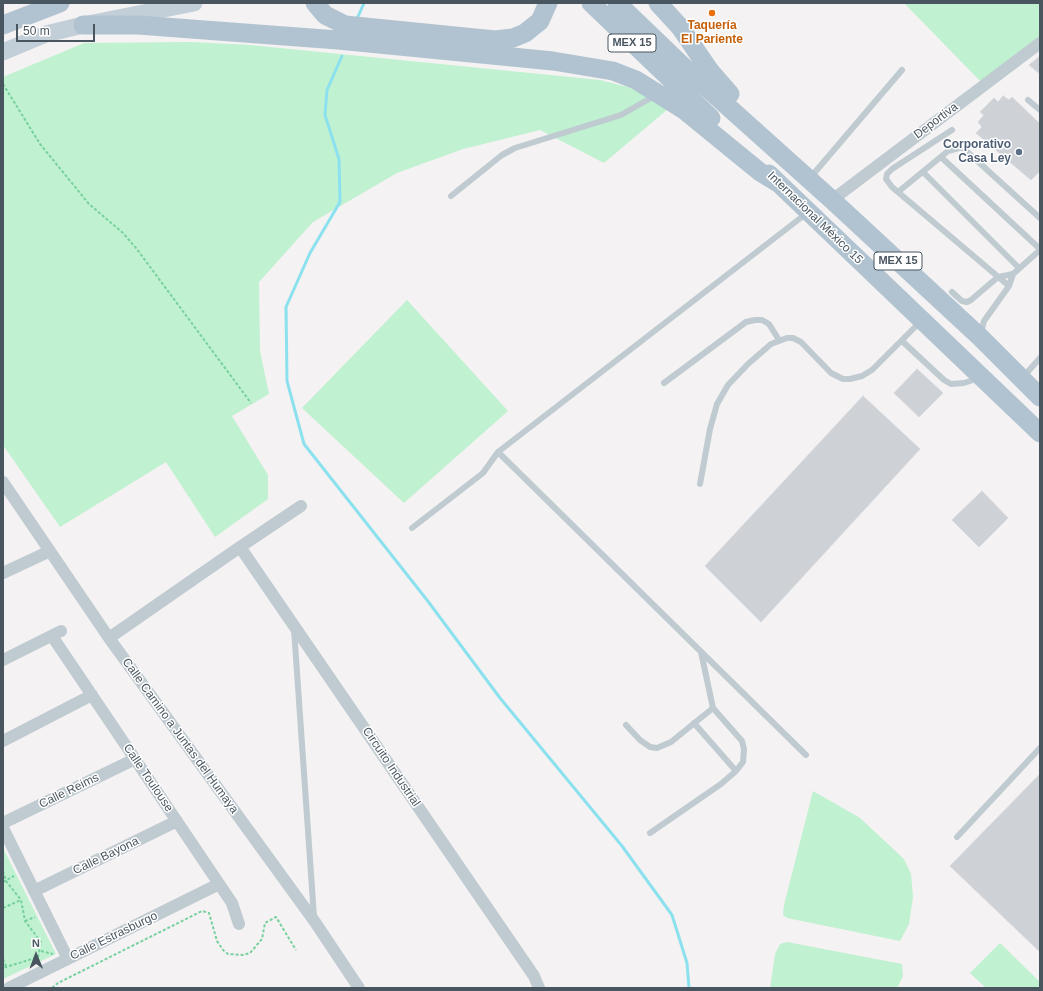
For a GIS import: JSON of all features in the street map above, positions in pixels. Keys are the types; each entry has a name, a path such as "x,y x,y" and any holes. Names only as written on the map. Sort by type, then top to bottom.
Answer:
{"main road":[{"path":"3,24 37,6 60,3"},
{"path":"3,52 46,34 82,25 194,3"},
{"path":"315,3 325,15 345,25 495,40 514,38 525,33 540,21 548,3"},
{"name":"Internacional México 15","path":"591,3 680,75 753,128 980,337 1040,397"},
{"name":"Internacional México 15","path":"617,3 778,183 1040,433"},
{"path":"658,3 680,27 710,71 740,105 753,128"},
{"path":"672,3 680,27"},
{"path":"82,25 138,25 338,40 554,61 613,71 636,80 684,110 760,172 778,183"}],"street":[{"name":"Deportiva","path":"832,200 1040,43"},
{"name":"Calle Camino a Juntas del Humaya","path":"3,482 109,638 315,922 359,988"},
{"path":"109,638 301,506"},
{"name":"Circuito Industrial","path":"240,547 534,976 539,988"},
{"path":"3,573 50,551"},
{"name":"Calle Toulouse","path":"3,660 56,633 92,695 232,903 239,924"},
{"path":"3,741 92,695"},
{"name":"Calle Reims","path":"3,823 135,759"},
{"name":"Calle Bayona","path":"34,891 177,821"},
{"path":"3,828 68,959"},
{"name":"Calle Estrasburgo","path":"9,988 30,983 68,959 219,884"}],"lane":[{"path":"809,179 902,70"},
{"path":"451,196 502,155 515,148 621,115 659,94"},
{"path":"1028,100 1040,110"},
{"path":"952,130 887,174 888,181 898,192 1009,286"},
{"path":"898,192 948,151 963,148 1040,218"},
{"path":"941,157 1040,250 1013,274 998,277 971,300 966,302 962,301 952,292"},
{"path":"923,172 1020,268"},
{"path":"412,528 483,473 498,452 808,212"},
{"path":"980,337 984,321 1009,286 1013,274"},
{"path":"664,383 746,322 762,320 769,324 780,340"},
{"path":"700,484 710,429 717,404 728,385 748,364 771,344 780,340 793,338 801,342 831,373 843,379 850,379 862,376 872,370 921,321"},
{"path":"902,341 944,380 951,384 964,383 981,378"},
{"path":"1022,378 1040,358"},
{"path":"498,452 806,755"},
{"path":"293,624 315,922"},
{"path":"650,832 721,784 736,771 743,762 744,749 742,741 713,708 701,652"},
{"path":"626,725 640,740 650,747 657,748 671,742 713,708"},
{"path":"694,723 736,771"},
{"path":"956,837 1040,748"}],"path":[{"path":"3,84 40,144 89,204 123,234 136,248 251,404"},
{"path":"3,871 6,880 21,900 26,921 41,942 41,951 38,957 3,968"},
{"path":"3,908 21,900"},
{"path":"52,988 58,982 202,911 209,913 217,941 223,950 228,954 243,955 250,953 262,939 265,923 276,917 296,950"},
{"path":"3,959 6,966"}],"green space":[{"path":"904,3 1040,3 1040,38 983,84"},
{"path":"191,42 250,45 600,80 643,91 668,109 604,163 540,130 463,149 397,173 313,222 259,282 260,351 269,394 232,416 268,475 268,499 215,537 166,462 60,527 3,445 3,77 84,43"},
{"path":"407,300 508,411 404,503 302,408"},
{"path":"813,791 860,818 904,859 911,874 913,897 909,924 900,941 787,918 783,915 784,905"},
{"path":"3,848 56,954 3,979"},
{"path":"787,942 902,964 903,976 897,988 770,988 775,954 780,944"},
{"path":"1000,943 1040,982 1040,988 986,988 970,973"}],"building":[{"path":"1040,56 1040,74 1029,65"},
{"name":"Corporativo Casa Ley","path":"1003,96 1009,100 1012,97 1040,124 1040,171 1031,180 976,133 982,127 978,122 984,115 980,112 994,98 998,102"},
{"path":"917,369 943,393 919,417 894,393"},
{"path":"863,396 920,449 761,622 705,566"},
{"path":"982,491 1008,518 979,547 952,520"},
{"path":"1040,774 1040,952 950,866"}],"waterway":[{"path":"357,19 364,3"},
{"path":"342,56 327,90 325,115 339,159 340,202 310,253 286,307 287,381 304,444 427,600 500,698 622,846 672,915 687,963 689,988"}],"place":[{"name":"Taquería El Pariente","path":"712,13"},
{"name":"Corporativo Casa Ley","path":"1019,152"}]}
